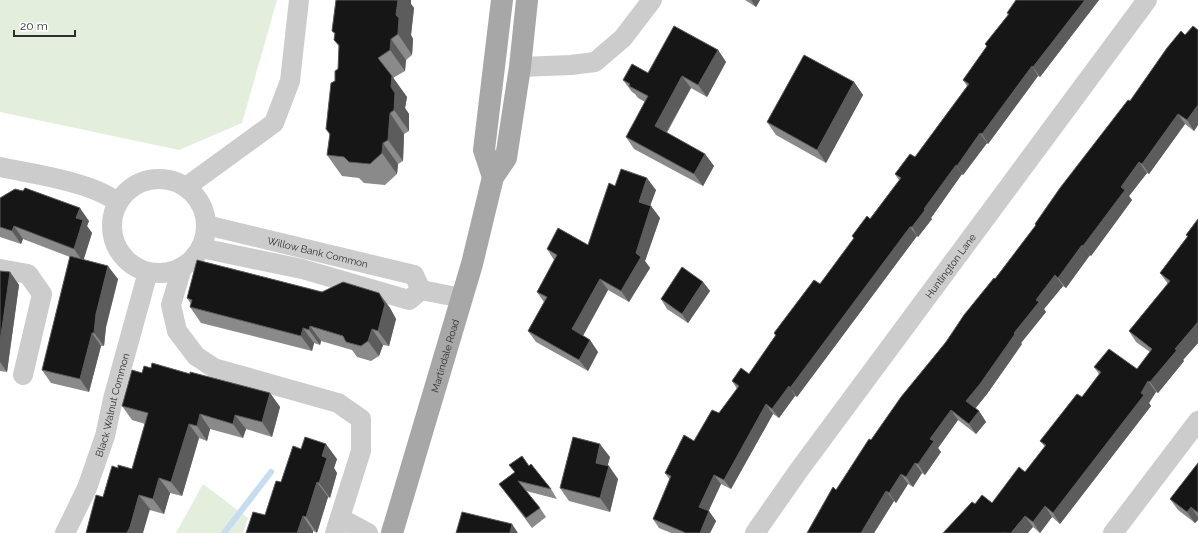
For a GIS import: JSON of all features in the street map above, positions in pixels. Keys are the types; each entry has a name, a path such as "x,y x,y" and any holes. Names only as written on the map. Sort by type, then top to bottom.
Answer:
{"main road":[{"name":"Martindale Road","path":"492,177 484,150 502,0"},
{"name":"Martindale Road","path":"392,533 472,264 492,177 506,158 520,67 527,0"}],"street":[{"path":"186,187 274,123 290,81 299,0"},
{"path":"520,67 571,65 595,62 623,38 652,0"},
{"name":"Huntington Lane","path":"755,533 799,470 1147,0"},
{"path":"0,167 80,184 111,197 118,203"},
{"path":"156,179 171,181 186,187 196,197 203,210 206,224 205,236 201,248 193,259 182,268 171,272 148,272 135,266 124,257 116,245 112,231 113,217 118,203 128,191 134,187 141,183 156,179"},
{"name":"Willow Bank Common","path":"201,248 302,269 409,300 421,290 414,274 206,224"},
{"path":"182,268 171,305 177,331 196,356 214,368 338,403 360,419 361,451 338,526 368,533"},
{"path":"0,269 28,274 42,294 23,374"},
{"name":"Black Walnut Common","path":"64,533 88,488 105,436 117,384 148,272"},
{"path":"421,290 462,298"},
{"path":"1116,532 1198,421"}],"green space":[{"path":"0,0 277,0 242,123 179,150 0,112"},
{"path":"203,484 248,518 243,533 176,533"}],"building":[{"path":"336,0 398,0 396,15 399,18 398,34 391,39 390,50 378,58 392,76 391,87 395,93 394,110 390,113 388,140 383,143 382,153 370,164 349,162 344,157 327,155 330,134 326,129 331,83 335,81 335,71 338,69 339,45 334,40 335,33 332,31"},
{"path":"1016,0 1085,0 1033,67 1032,66 982,134 980,133 924,209 925,210 912,227 910,227 790,388 789,386 772,409 766,404 724,480 714,475 699,507 709,511 700,533 686,533 653,519 671,476 665,473 684,435 694,441 712,410 719,413 739,386 732,381 741,368 749,374 776,335 774,333 814,280 820,284 854,238 852,236 867,216 870,219 901,178 895,174 910,154 915,157 969,84 963,80 987,46 985,44 1009,14 1007,13"},
{"path":"674,26 718,50 698,85 682,76 655,126 705,154 694,174 626,137 648,96 629,86 630,84 623,80 632,64 648,73"},
{"path":"1193,26 1198,30 1198,105 1187,120 1178,114 1142,164 1139,162 1121,187 1125,190 1083,246 1082,245 1058,278 1055,275 1036,300 1039,302 1014,333 1015,334 980,384 966,401 979,411 969,424 951,410 930,439 934,441 918,464 915,463 906,477 901,474 889,493 886,491 861,533 807,533 833,487 836,490 869,439 871,440 901,397 946,342 964,315 994,278 995,279 1036,225 1035,224 1060,188 1128,100 1130,101 1167,48 1181,31 1185,35"},
{"path":"804,55 854,82 817,150 767,122"},
{"path":"621,169 647,178 639,202 651,206 636,253 641,257 621,291 600,279 572,329 590,340 579,360 528,331 547,297 537,292 557,255 547,249 558,228 588,245 609,183 615,186"},
{"path":"25,188 80,208 76,218 83,220 74,249 14,226 12,231 0,227 0,198 15,189 23,191"},
{"path":"1198,219 1198,322 1150,382 1148,381 1141,393 1144,395 1053,513 1045,506 1033,522 1025,516 1011,533 943,533 972,502 975,504 982,495 992,503 1019,467 1025,472 1046,445 1040,441 1077,394 1082,397 1101,372 1094,367 1109,349 1137,369 1152,349 1129,331 1170,281 1160,273 1188,236 1186,235"},
{"path":"70,256 108,266 96,314 94,333 92,333 80,379 42,370"},
{"path":"197,260 322,292 343,282 379,293 385,304 378,331 372,329 368,341 361,346 346,342 343,336 310,326 309,330 303,328 301,336 190,307 192,300 187,298"},
{"path":"682,267 703,282 682,314 661,299"},
{"path":"0,271 10,272 0,342"},
{"path":"152,363 190,374 190,372 270,393 262,422 235,415 233,424 200,414 197,426 189,424 171,482 159,478 153,499 139,495 127,533 86,533 96,495 103,497 112,466 118,468 118,465 132,469 148,413 122,406 132,370 142,373 144,366 151,368"},
{"path":"305,437 326,444 322,456 327,458 319,483 317,482 306,517 303,516 297,533 246,533 253,512 265,515 276,481 281,482 293,446 301,449"},
{"path":"573,437 600,444 596,463 609,466 600,498 560,488"},
{"path":"522,456 529,466 531,464 551,489 518,481 540,508 526,518 499,484 515,472 509,465"},
{"path":"1198,463 1198,513 1191,507 1187,512 1170,499"},
{"path":"462,512 512,524 510,533 456,533"}],"waterway":[{"path":"224,533 271,472"}]}
